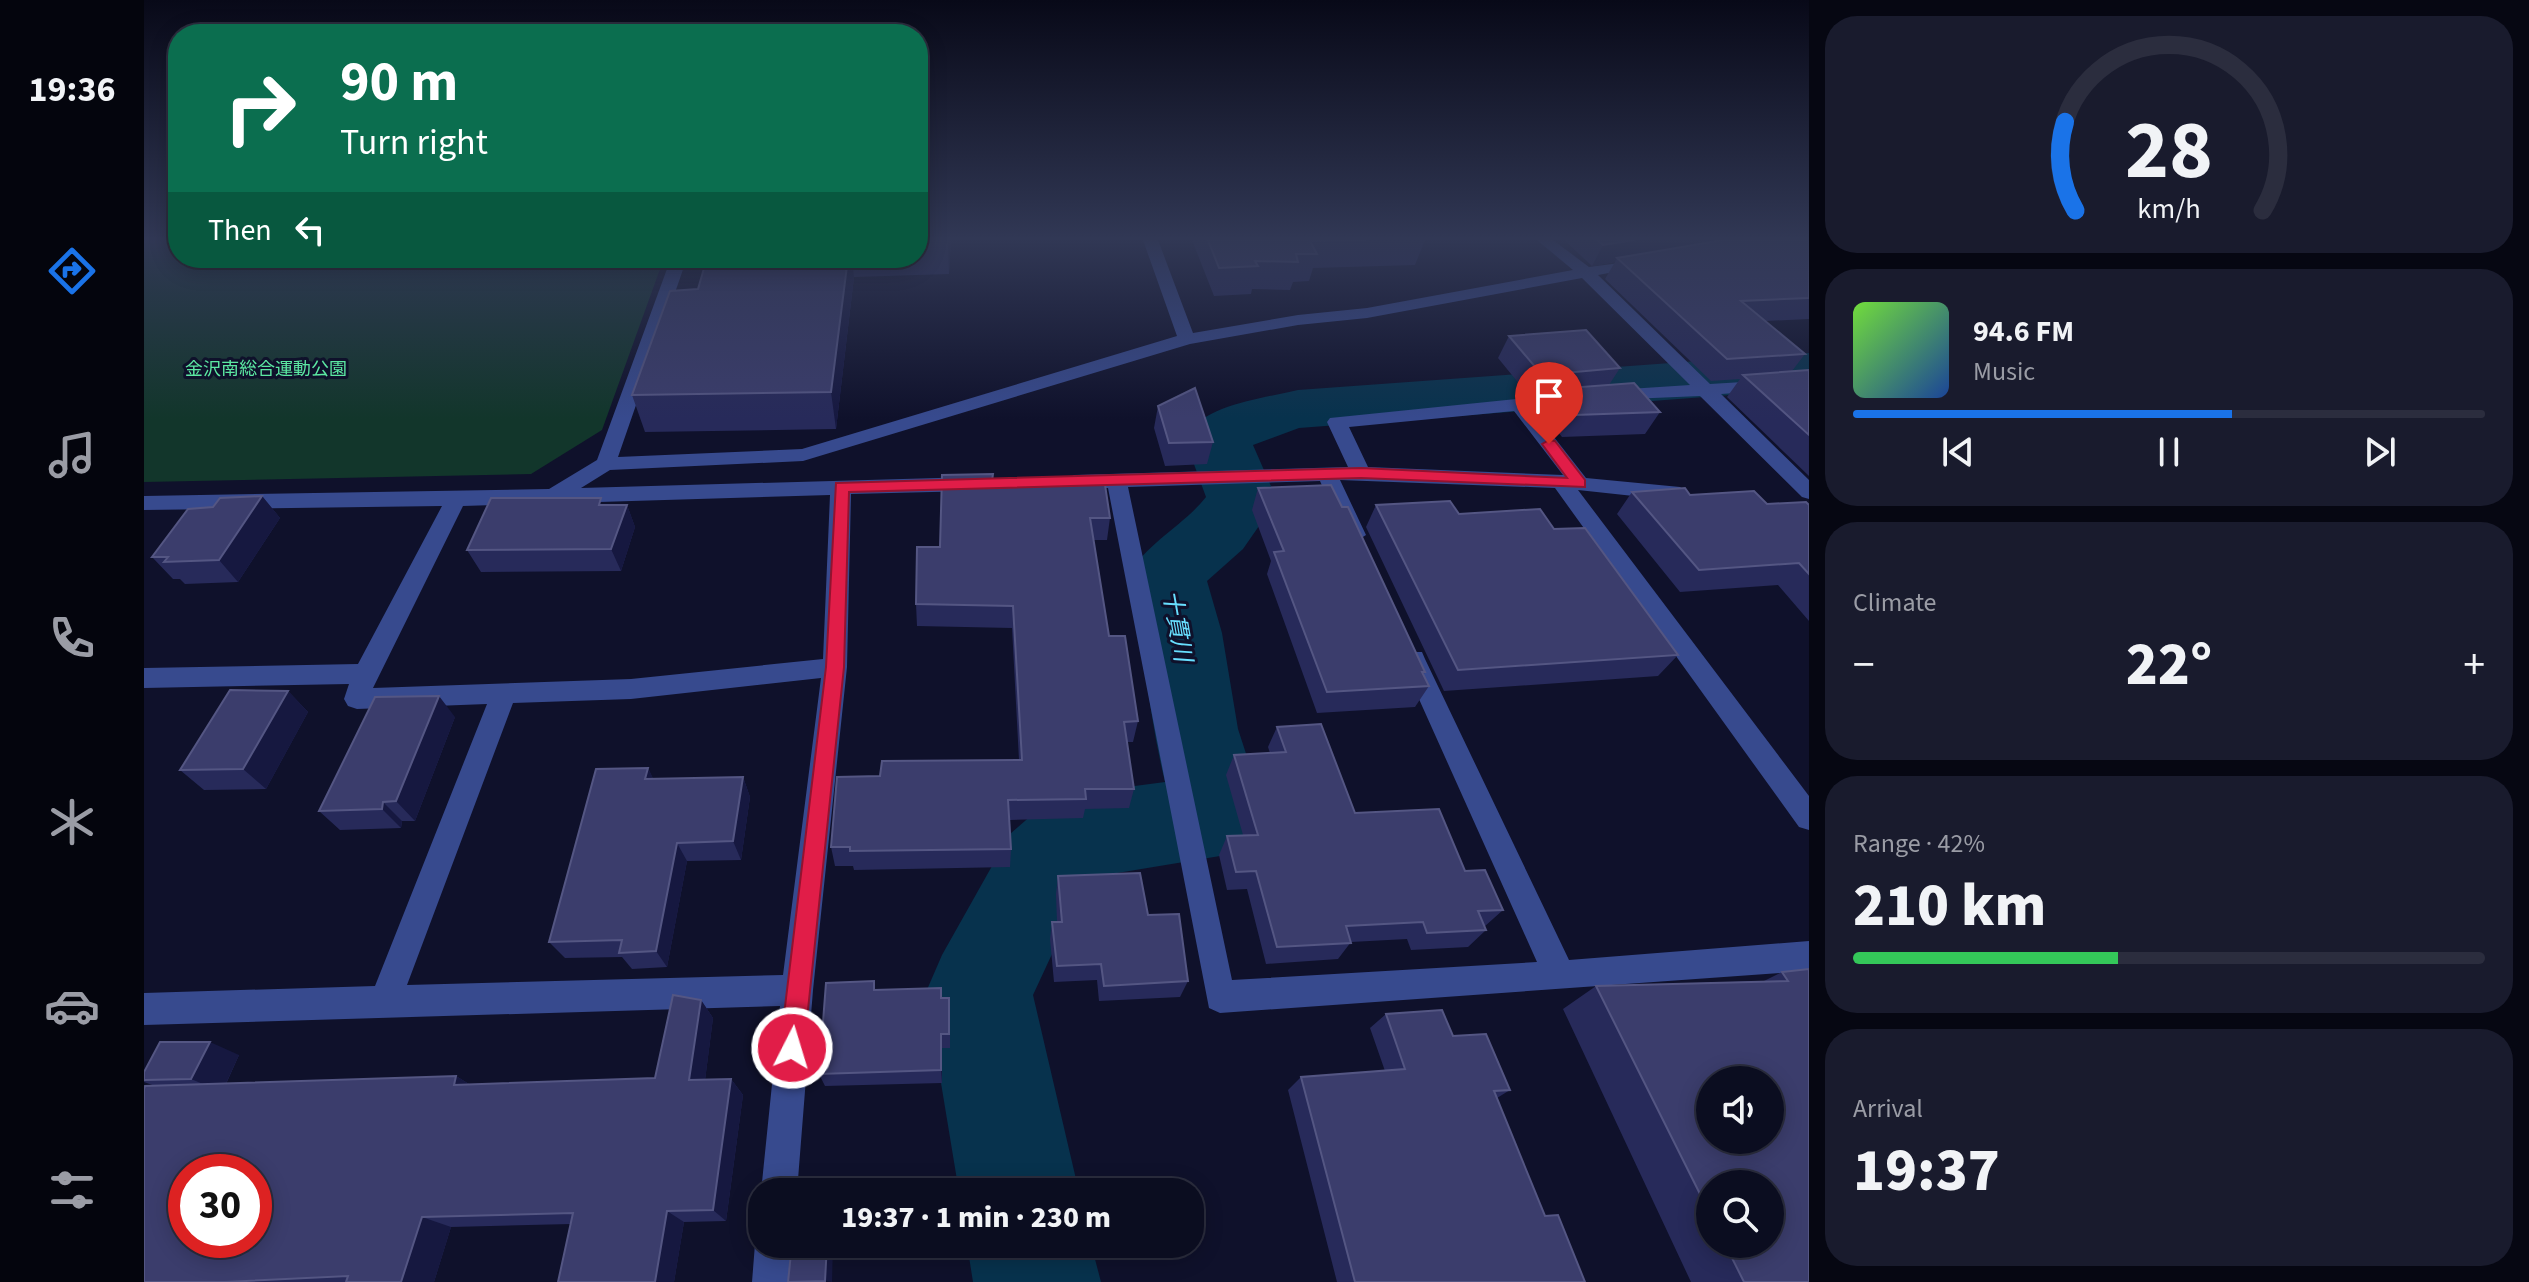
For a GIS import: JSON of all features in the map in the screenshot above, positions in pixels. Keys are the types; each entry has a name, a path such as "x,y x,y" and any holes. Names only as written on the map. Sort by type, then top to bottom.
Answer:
{"street":[{"path":"606,464 664,300"},
{"path":"1172,300 1187,339"},
{"path":"554,496 606,464 803,455 1187,339 1437,300"},
{"path":"1613,300 1809,492"},
{"path":"1361,473 1337,422 1519,405 1697,383 1809,383"},
{"path":"1519,405 1570,483 1809,818"},
{"path":"797,488 803,455"},
{"path":"1056,482 1361,473 1570,483 1695,496"},
{"path":"1327,474 1367,560"},
{"path":"1117,481 1220,997 1560,976 1809,956"},
{"path":"144,503 456,499 995,483"},
{"path":"780,1178 797,990 835,667 841,487"},
{"path":"456,499 365,674 357,699 631,689 835,667"},
{"path":"1400,632 1560,976"},
{"path":"144,678 365,674"},
{"path":"385,1002 504,693"},
{"path":"144,1009 797,990"},
{"path":"771,1282 773,1258"}],"green space":[{"name":"金沢南総合運動公園","path":"144,300 649,300 602,430 531,474 144,482"}],"building":[{"path":"667,300 843,300 831,392 632,395"},
{"path":"1663,300 1768,300 1741,301 1805,354 1727,359"},
{"path":"1586,330 1620,368 1542,375 1509,336"},
{"path":"1809,370 1809,435 1743,375"},
{"path":"1634,383 1660,412 1575,415 1554,389"},
{"path":"1195,388 1213,442 1169,443 1158,406"},
{"path":"993,474 992,481 1104,478 1110,518 1090,518 1109,636 1125,636 1138,721 1124,722 1134,789 1085,789 1086,799 1008,800 1011,849 850,851 850,847 831,847 837,777 880,776 882,761 1022,760 1013,606 916,604 917,547 940,547 942,475"},
{"path":"1331,485 1342,507 1348,507 1429,686 1327,692 1274,552 1284,551 1258,488"},
{"path":"1685,488 1690,495 1754,491 1767,504 1806,502 1809,505 1809,574 1799,563 1699,570 1632,492"},
{"path":"262,496 219,560 164,562 168,557 152,557 188,509 213,507 220,498"},
{"path":"491,498 601,498 599,505 627,505 611,549 467,550"},
{"path":"1450,501 1459,514 1540,509 1554,529 1585,528 1678,655 1458,670 1376,505"},
{"path":"230,690 288,691 243,769 180,770"},
{"path":"439,696 396,801 383,802 382,809 319,811 375,697"},
{"path":"1321,724 1355,813 1439,809 1465,871 1485,870 1503,910 1478,911 1486,930 1427,933 1423,922 1346,926 1351,943 1277,947 1256,871 1236,872 1227,836 1258,835 1234,755 1286,752 1277,727"},
{"path":"648,768 645,779 743,777 733,841 677,843 656,951 619,953 622,940 549,942 596,769"},
{"path":"1140,873 1148,915 1179,914 1188,981 1104,986 1101,964 1057,966 1052,922 1062,922 1058,876"},
{"path":"1809,969 1809,1282 1744,1282 1732,1258 1784,1258 1784,1170 1696,1170 1696,1186 1596,986 1788,981 1782,972"},
{"path":"874,981 874,990 941,988 941,998 949,998 949,1034 941,1034 941,1070 819,1074 826,983"},
{"path":"673,995 701,1000 689,1080 731,1079 713,1210 667,1211 655,1282 558,1282 573,1213 422,1217 401,1282 346,1282 348,1276 226,1282 144,1282 145,1086 456,1076 454,1085 655,1078"},
{"path":"1442,1010 1453,1036 1486,1034 1510,1090 1494,1091 1545,1216 1558,1215 1585,1282 1355,1282 1301,1077 1405,1069 1386,1014"},
{"path":"160,1042 210,1042 191,1079 144,1080 144,1072"},
{"path":"791,1258 826,1258 825,1281 788,1282"}],"waterway":[{"name":"十貫川","path":"1016,1178 979,992 1044,866 1074,837 1220,815 1195,729 1182,633 1167,574 1218,531 1242,500 1217,437 1258,419 1298,409 1809,371"},
{"name":"十貫川","path":"1032,1258 1037,1282"}],"route":[{"path":"792,1048 835,667 841,487 1361,473 1580,484 1549,444"}]}
